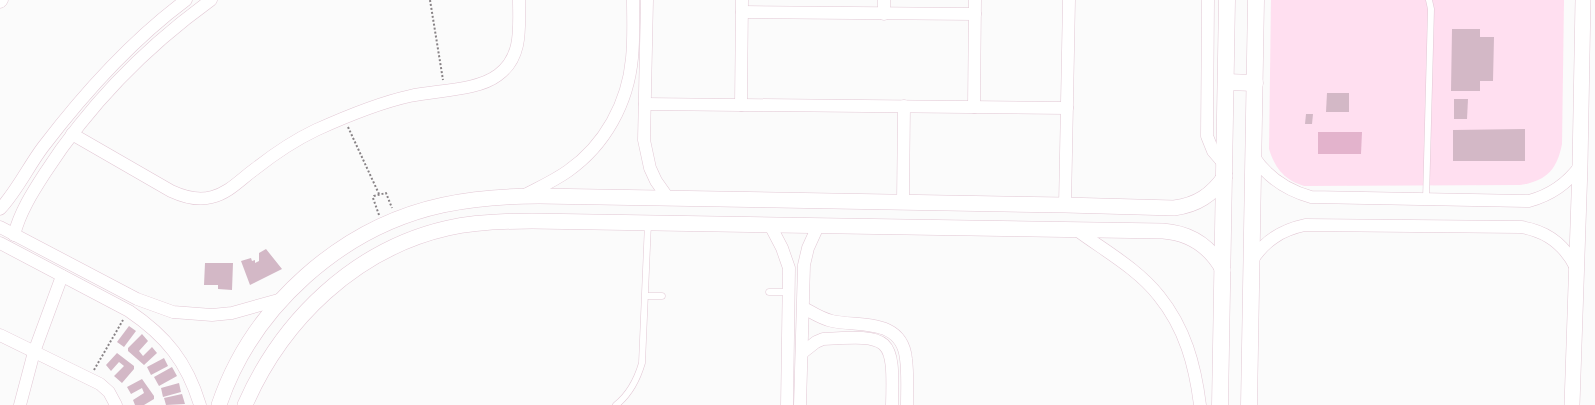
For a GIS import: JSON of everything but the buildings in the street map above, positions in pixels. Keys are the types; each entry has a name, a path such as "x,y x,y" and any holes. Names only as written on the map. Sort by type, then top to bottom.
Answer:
{"main road":[{"path":"1220,405 1227,0"},
{"path":"1249,405 1256,0"},
{"path":"1226,82 1255,84"}],"street":[{"path":"19,219 0,209 11,196 42,149 83,96 128,50 186,0"},
{"path":"14,235 26,203 72,134 100,100 170,31 212,0"},
{"path":"72,134 184,197 198,199 212,198 225,192 283,149 343,117 403,98 485,83 499,75 510,64 517,50 520,35 519,0"},
{"path":"523,196 552,181 583,159 608,130 618,113 628,83 632,57 633,0"},
{"path":"647,0 644,140 646,155 656,182 668,198"},
{"path":"884,0 884,14"},
{"path":"974,107 975,0"},
{"path":"1065,205 1069,0"},
{"path":"219,405 235,367 248,343 282,299 320,264 361,237 390,222 441,205 482,198 523,196 1065,205 1149,208 1174,208 1191,205 1214,190 1225,171 1213,151 1207,136 1208,0"},
{"path":"1572,405 1580,166 1588,116 1588,87 1583,0"},
{"path":"741,105 742,6 884,14 975,14"},
{"path":"645,104 1067,108"},
{"path":"903,202 904,106"},
{"path":"1254,157 1275,180 1292,191 1311,197 1529,201 1540,198 1559,189 1580,166"},
{"path":"853,226 855,201"},
{"path":"441,205 448,228"},
{"path":"1147,231 1149,208"},
{"path":"245,405 265,365 284,336 323,294 369,260 414,239 448,228 511,221 1173,232 1192,238 1210,251 1223,270"},
{"path":"770,225 782,248 789,268 786,405"},
{"path":"1251,262 1261,248 1274,236 1289,229 1305,225 1521,228 1538,231 1553,238 1567,251 1576,268"},
{"path":"800,405 805,256 818,226"},
{"path":"0,227 137,299 164,309 193,315 212,315 232,313 282,299"},
{"path":"1078,231 1121,262 1158,295 1176,321 1188,346 1197,380 1200,405"},
{"path":"0,243 129,311 153,328 166,341 181,360 192,381 200,405"},
{"path":"20,405 34,352 62,276"},
{"path":"804,308 830,321 880,327 889,330 903,346 906,358 907,405"},
{"path":"153,328 164,309"},
{"path":"0,335 100,384 109,392 116,405"},
{"path":"802,353 816,342 823,339 873,338 882,342 889,350 892,358 892,405"}],"lane":[{"path":"1426,199 1431,9 1429,0"},
{"path":"616,405 628,393 634,384 642,364 648,223"},
{"path":"769,292 789,292"},
{"path":"646,296 662,296"}],"path":[{"path":"430,0 444,90"},
{"path":"343,117 378,194"},
{"path":"386,193 390,222 373,198 378,194 386,193"},
{"path":"90,378 129,311"}],"shaded area":[{"path":"1271,0 1564,0 1562,144 1557,161 1549,173 1537,181 1520,185 1304,186 1291,180 1286,177 1277,167 1269,149"},
{"path":"1318,132 1362,132 1361,154 1318,154"}]}
